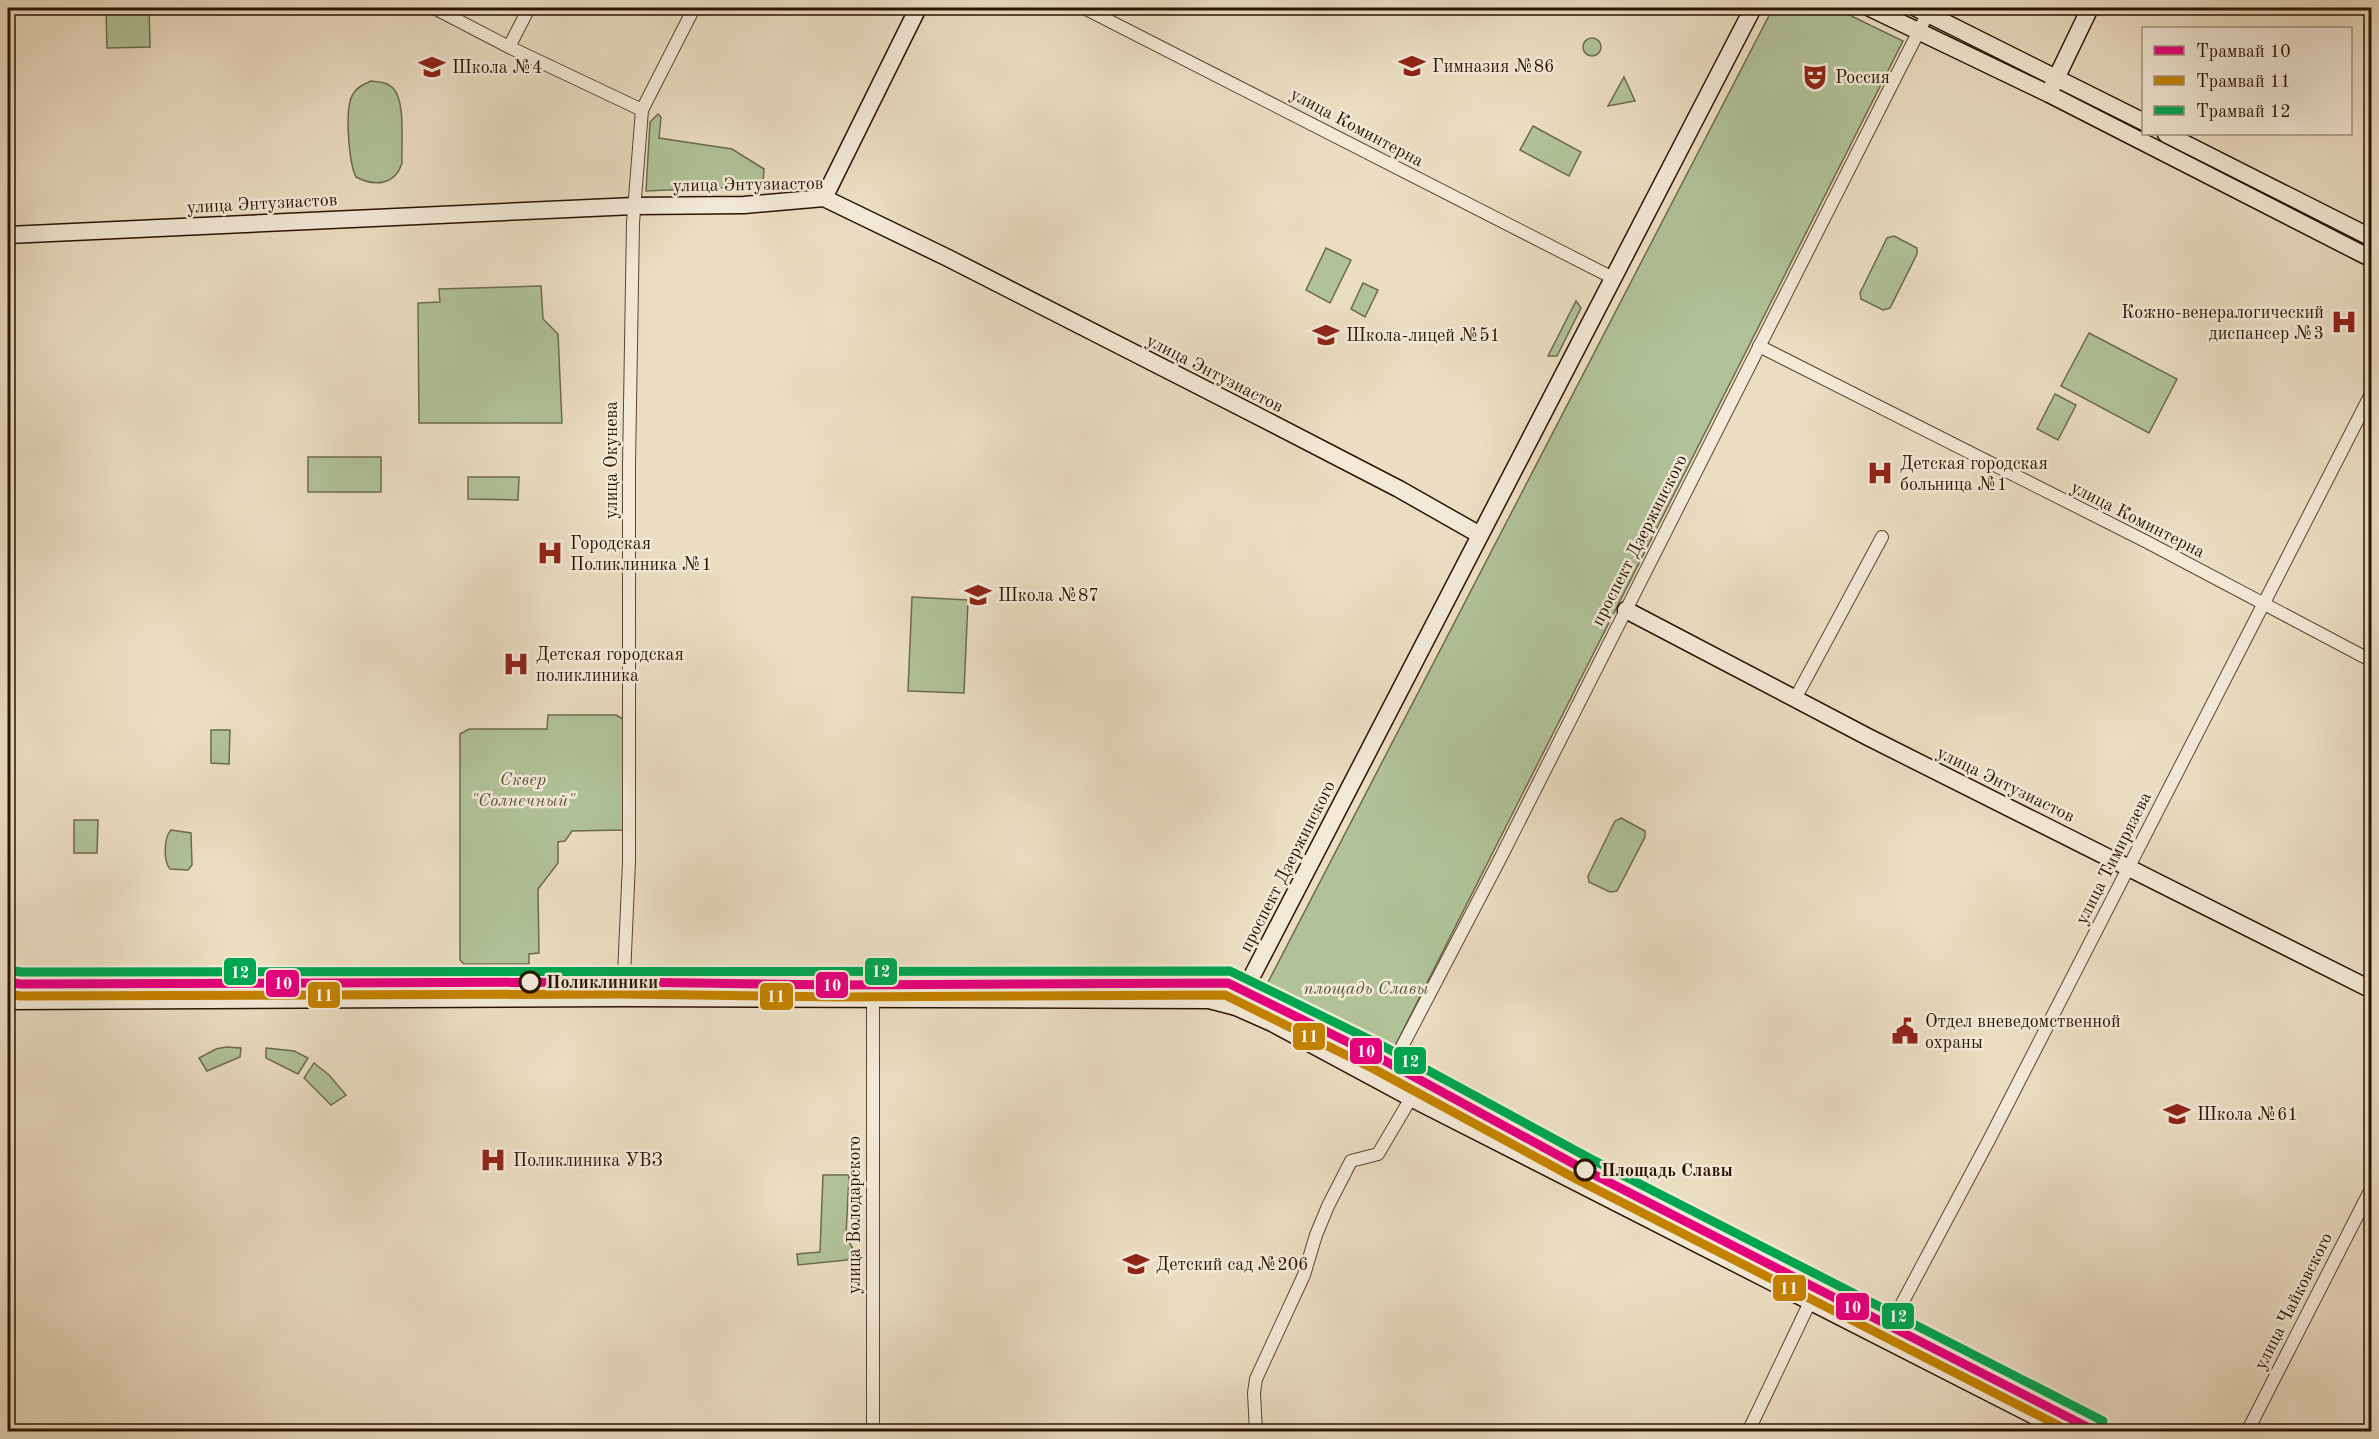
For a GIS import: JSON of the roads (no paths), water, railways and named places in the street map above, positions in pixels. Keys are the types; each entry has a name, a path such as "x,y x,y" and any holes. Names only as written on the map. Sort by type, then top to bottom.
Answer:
{"street":[{"path":"434,8 509,47 642,110"},
{"path":"509,47 529,8"},
{"name":"улица Окунева","path":"623,998 629,862 629,431 634,206 642,110 694,8"},
{"path":"824,198 918,8"},
{"name":"улица Коминтерна","path":"1084,8 1613,278"},
{"name":"проспект Дзержинского","path":"1236,1007 1752,8"},
{"path":"1870,8 2049,94 2372,259"},
{"path":"2049,94 2090,8"},
{"path":"1922,10 2142,121"},
{"name":"проспект Дзержинского","path":"1383,1083 1495,870 1919,32 1922,10"},
{"path":"2168,135 2372,238"},
{"name":"улица Энтузиастов","path":"8,235 634,206 744,205 824,198 948,258 1252,413 1399,489 1480,535"},
{"name":"улица Коминтерна","path":"1759,346 2372,661"},
{"name":"улица Тимирязева","path":"1883,1339 1989,1140 2372,392"},
{"path":"1795,699 1882,537"},
{"name":"улица Энтузиастов","path":"1626,610 1795,699 2372,990"},
{"path":"8,1001 623,998 1209,1000 1236,1007 2066,1431"},
{"name":"улица Володарского","path":"873,999 873,1431"},
{"path":"1256,1431 1254,1392 1256,1379 1304,1275 1316,1235 1328,1206 1352,1161 1378,1154 1411,1098"},
{"name":"улица Чайковского","path":"2247,1431 2372,1187"},
{"path":"1748,1431 1810,1302"}],"tram line":[{"name":"12","path":"10,970 21,972 1230,971 1383,1046 1591,1159 2103,1421"},
{"path":"8,974 27,977 256,975 1231,978 1264,990 1573,1156 2112,1432"},
{"name":"10","path":"8,982 20,984 623,982 839,985 1228,983 1378,1057 1585,1170 2097,1432"},
{"name":"11","path":"8,994 20,996 623,994 839,997 1225,995 1372,1068 1580,1181 2071,1432"}],"place":[{"name":"Гимназия №86","path":"1412,66"},
{"name":"Школа №4","path":"432,67"},
{"name":"Россия","path":"1815,77"},
{"name":"Кожно-венералогический диспансер №3","path":"2344,322"},
{"name":"Школа-лицей №51","path":"1326,335"},
{"name":"Детская городская больница №1","path":"1880,473"},
{"name":"Городская Поликлиника №1","path":"550,553"},
{"name":"Школа №87","path":"978,595"},
{"name":"Детская городская поликлиника","path":"516,664"},
{"name":"Поликлиники","path":"530,982"},
{"name":"Отдел вневедомственной охраны","path":"1905,1031"},
{"name":"Школа №61","path":"2177,1114"},
{"name":"Поликлиника УВЗ","path":"493,1160"},
{"name":"Площадь Славы","path":"1585,1170"},
{"name":"Детский сад №206","path":"1136,1264"}],"park label":[{"name":"Сквер \"Солнечный\"","path":"523,789"},
{"name":"площадь Славы","path":"1366,988"}]}
